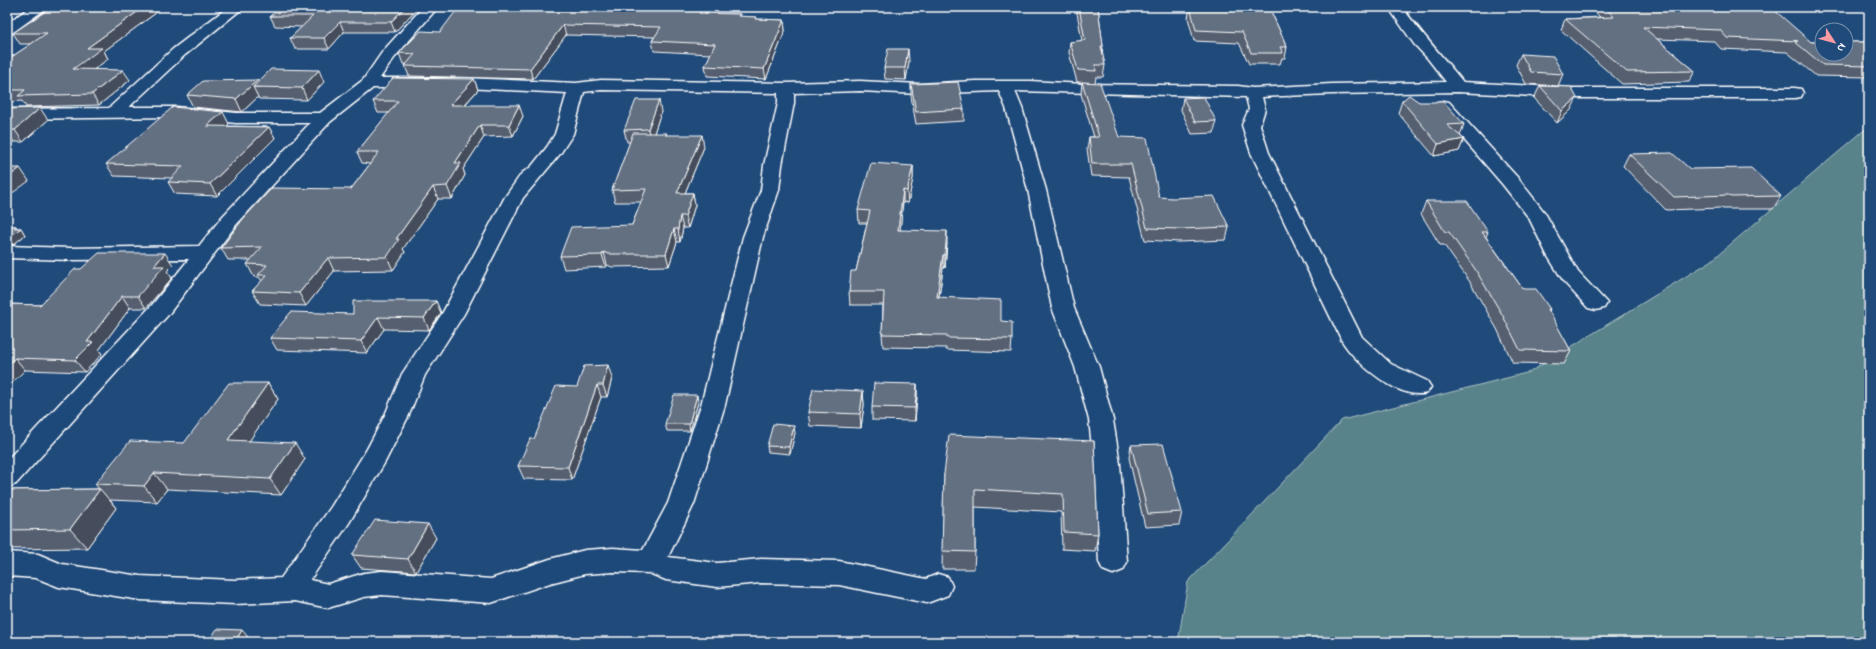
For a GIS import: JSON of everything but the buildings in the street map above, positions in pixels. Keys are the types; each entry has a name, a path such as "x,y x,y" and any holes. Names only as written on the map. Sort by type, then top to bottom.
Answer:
{"street":[{"path":"7,30 41,7"},
{"path":"114,112 179,52 237,7"},
{"path":"9,473 160,310 228,221 324,118 369,83 389,54 431,7"},
{"path":"1395,7 1419,41 1434,56 1458,87"},
{"path":"369,83 465,83 576,88 601,85 786,88 860,86 918,89 1005,86 1157,91 1238,91 1253,93 1332,89 1425,87 1458,87 1560,93 1796,93"},
{"path":"1005,86 1014,108 1037,190 1064,308 1088,368 1101,420 1107,464 1113,562"},
{"path":"1425,87 1469,134 1533,211 1571,277 1596,303"},
{"path":"288,590 340,514 376,455 397,415 414,374 453,314 514,197 529,177 537,171 554,150 564,134 575,99 576,88"},
{"path":"651,562 681,504 713,405 753,237 770,190 773,165 781,133 786,103 786,88"},
{"path":"1253,93 1257,109 1251,125 1260,153 1353,341 1370,361 1392,377 1419,387"},
{"path":"7,114 177,112 236,118 324,118"},
{"path":"7,252 70,254 205,252"},
{"path":"7,564 38,566 60,575 140,588 235,592 288,590 328,596 364,585 382,583 491,591 550,571 586,562 613,560 651,562 666,568 718,574 761,571 839,573 927,591 938,586"}],"green space":[{"path":"1869,126 1869,642 1178,642 1188,582 1342,420 1530,372 1711,261"}]}
